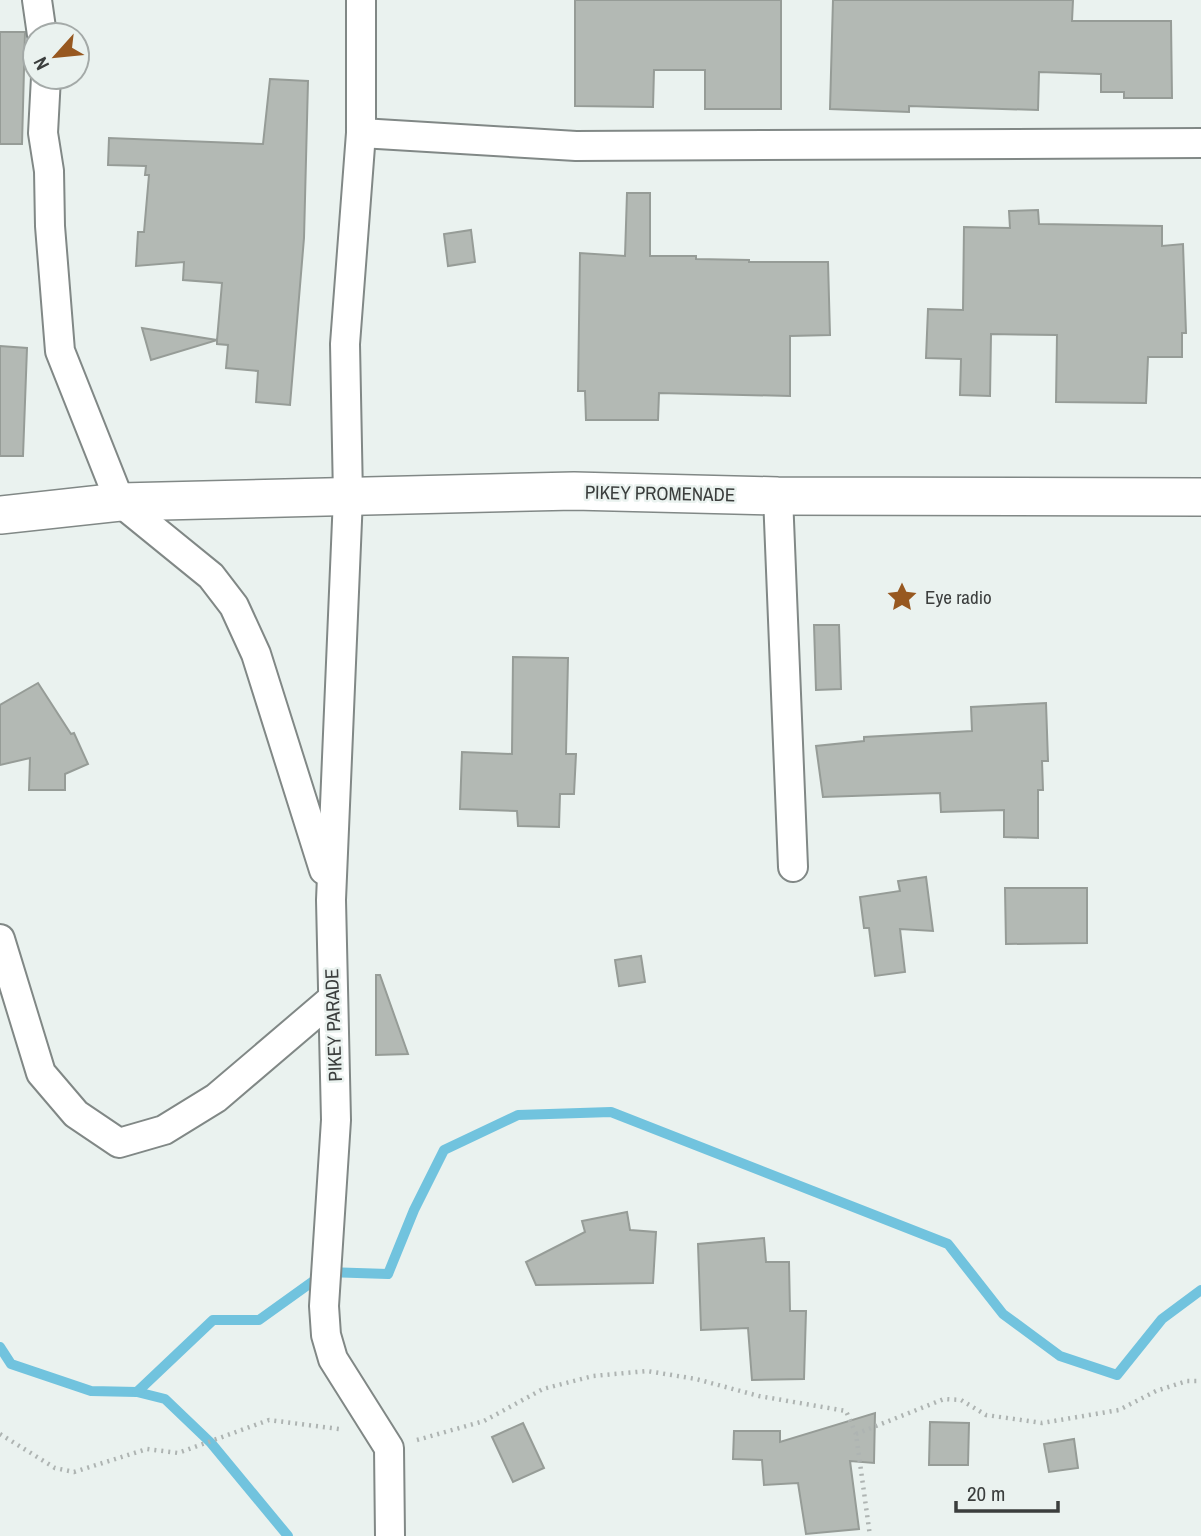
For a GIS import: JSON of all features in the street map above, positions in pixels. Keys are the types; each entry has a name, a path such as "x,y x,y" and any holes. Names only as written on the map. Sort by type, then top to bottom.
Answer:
{"street":[{"path":"37,0 40,21"},
{"name":"PIKEY PARADE","path":"361,0 361,133 345,344 348,497 331,900 331,1000 336,1120 326,1272 326,1335 333,1359 388,1448"},
{"path":"45,91 43,132 49,171 50,226 60,351 120,502 211,576 234,606 256,654 316,841 331,900"},
{"path":"361,133 576,146 1201,143"},
{"name":"PIKEY PROMENADE","path":"0,515 120,502 574,491 778,496 1201,497"},
{"path":"778,496 793,867"},
{"path":"0,939 41,1073 76,1114 119,1143 164,1130 216,1098 331,1000"},
{"path":"388,1448 390,1536"}],"path":[{"path":"0,1434 55,1468 74,1472 147,1450 177,1453 270,1420 335,1428 388,1448 484,1421 543,1389 593,1376 646,1371 696,1379 759,1396 846,1411 856,1434 870,1536"},
{"path":"856,1434 944,1399 961,1400 986,1415 1042,1423 1119,1410 1156,1391 1186,1381 1201,1381"}],"building":[{"path":"575,0 781,0 781,109 705,109 705,70 654,70 653,107 575,106"},
{"path":"833,0 1073,0 1072,21 1171,21 1172,98 1124,98 1124,92 1101,92 1101,74 1039,72 1038,110 909,106 909,112 830,109"},
{"path":"0,32 21,32 22,144 0,144"},
{"path":"270,79 308,81 304,238 290,405 256,402 258,371 226,368 228,345 217,344 222,283 183,280 184,262 136,266 138,232 144,232 149,175 145,175 146,166 108,165 109,138 263,144"},
{"path":"627,193 650,193 650,256 696,256 696,259 749,262 828,262 830,335 790,336 790,396 659,393 658,420 586,420 585,391 578,391 580,253 625,256"},
{"path":"1038,210 1039,224 1162,226 1162,246 1183,244 1186,333 1182,333 1182,357 1148,357 1146,403 1056,402 1057,335 991,334 990,396 960,395 961,359 926,358 928,309 963,310 964,227 1010,228 1009,211"},
{"path":"471,230 475,262 448,266 444,234"},
{"path":"142,328 217,340 151,360"},
{"path":"0,346 27,348 23,456 0,456"},
{"path":"814,625 839,625 841,689 816,690"},
{"path":"513,657 568,658 566,754 576,754 574,794 560,794 559,827 518,826 517,811 460,809 462,752 512,754"},
{"path":"38,683 71,734 74,733 88,764 65,774 65,790 29,790 30,758 0,765 0,705"},
{"path":"1046,703 1048,761 1042,761 1043,790 1038,790 1038,838 1004,837 1004,810 941,812 940,793 823,797 816,746 864,741 864,737 972,731 971,707"},
{"path":"926,877 933,931 900,929 905,972 875,976 869,928 864,928 860,897 900,891 898,881"},
{"path":"1005,888 1087,888 1087,943 1006,944"},
{"path":"641,956 645,982 619,986 615,960"},
{"path":"376,975 380,975 408,1054 376,1055"},
{"path":"627,1212 630,1230 656,1232 653,1283 536,1285 526,1262 585,1232 582,1221"},
{"path":"764,1238 766,1262 789,1262 790,1311 806,1311 804,1379 752,1380 748,1328 701,1330 698,1244"},
{"path":"875,1413 874,1463 850,1461 859,1529 806,1534 798,1483 764,1485 762,1460 733,1459 734,1431 780,1431 780,1442"},
{"path":"930,1422 969,1423 968,1465 929,1465"},
{"path":"523,1423 544,1468 513,1482 492,1437"},
{"path":"1074,1439 1078,1468 1049,1472 1044,1444"}],"waterway":[{"path":"137,1392 213,1320 259,1320 326,1272 388,1274 414,1210 444,1150 518,1115 611,1112 948,1244 1003,1314 1060,1356 1117,1375 1162,1319 1201,1290"},
{"path":"0,1347 11,1364 91,1391 137,1392 165,1399 211,1443 288,1536"}],"place":[{"name":"Eye radio","path":"902,597"}]}
